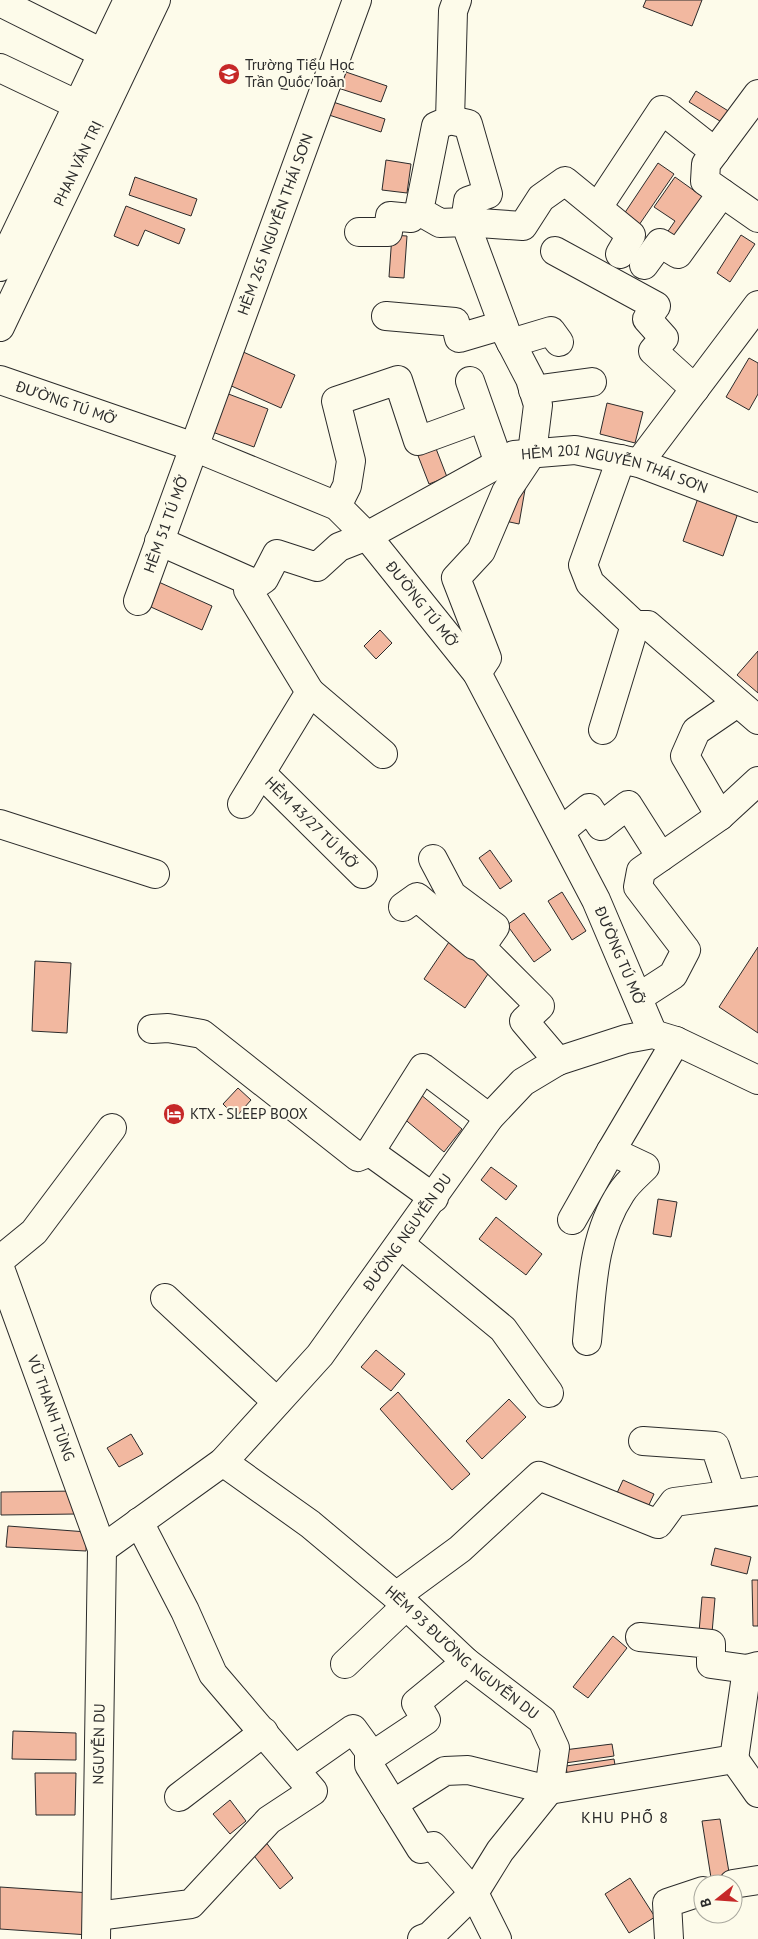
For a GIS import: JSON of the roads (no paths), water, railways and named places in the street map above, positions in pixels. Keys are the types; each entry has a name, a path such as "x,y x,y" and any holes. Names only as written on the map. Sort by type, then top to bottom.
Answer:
{"street":[{"name":"PHAN VĂN TRỊ","path":"0,327 89,111 102,53 128,0"},
{"name":"PHAN VĂN TRỊ","path":"0,267 89,111 156,0"},
{"name":"HẺM 265 NGUYỄN THÁI SƠN","path":"194,447 357,0"},
{"path":"450,120 453,11 457,0"},
{"path":"12,3 102,53"},
{"path":"0,68 89,111"},
{"path":"758,94 706,164 705,181 758,218"},
{"path":"598,207 662,110 715,152"},
{"path":"359,232 388,232 390,216 411,218 419,211 436,126 450,120 468,124 488,194 468,201 465,222 507,334 530,378 538,405 532,454 506,492 481,551 456,578 487,658 477,673"},
{"path":"419,211 440,223 465,222 523,226 541,198 565,181 631,235 620,254"},
{"path":"644,265 660,243 678,254 722,192"},
{"path":"555,252 656,306 647,319 664,338 653,351 694,389"},
{"path":"720,816 685,756 696,731 748,711 648,625 634,625 590,583 583,565 630,461 694,389 758,305"},
{"path":"386,316 455,322 459,338 551,331 559,342"},
{"name":"ĐƯỜNG TÚ MỠ","path":"0,380 194,447 337,506 367,536 477,673 596,900 639,997 665,1038"},
{"path":"337,506 347,486 351,461 336,401 398,380 418,441 481,418"},
{"path":"470,382 481,418 499,463"},
{"path":"534,390 592,382"},
{"name":"HẺM 51 TÚ MỠ","path":"138,601 194,447"},
{"name":"HẺM 201 NGUYỄN THÁI SƠN","path":"256,584 264,579 277,554 317,567 339,547 367,536 514,455 575,450 630,461 758,508"},
{"path":"160,541 256,584 248,590 310,692 383,754"},
{"path":"603,730 634,625"},
{"path":"242,804 310,692"},
{"name":"HẺM 43/27 TÚ MỠ","path":"261,773 364,874"},
{"path":"639,997 673,975 686,950 638,887 641,871 720,816 758,781"},
{"path":"561,831 589,808 601,826 628,805 661,857"},
{"path":"0,824 155,874"},
{"path":"434,859 452,895 495,927 481,947"},
{"path":"403,907 417,897 474,945 481,947 540,1006 524,1021 558,1061"},
{"path":"152,1029 168,1028 202,1034 358,1156 370,1152 423,1068 489,1118"},
{"path":"572,1220 612,1151 665,1038 758,1080"},
{"name":"ĐƯỜNG NGUYỄN DU","path":"102,1549 223,1462 320,1355 434,1198 489,1118 523,1082 558,1061 626,1039 665,1038"},
{"path":"0,1260 34,1232 112,1128"},
{"path":"588,1341 594,1268 606,1219 622,1191 645,1167 612,1151"},
{"path":"370,1152 434,1198"},
{"path":"400,1244 503,1330 549,1393"},
{"name":"VŨ THANH TÙNG","path":"0,1268 102,1549"},
{"path":"165,1298 277,1402"},
{"path":"644,1441 715,1446 731,1494"},
{"name":"HẺM 93 ĐƯỜNG NGUYỄN DU","path":"223,1462 310,1524 401,1601 466,1662 542,1720 555,1748 549,1790"},
{"path":"345,1664 401,1601 539,1476 658,1524 674,1502 758,1491"},
{"path":"97,1928 191,1904 269,1820 313,1790 213,1674 185,1611 139,1522"},
{"name":"NGUYỄN DU","path":"97,1928 102,1549"},
{"path":"640,1637 711,1644 710,1664 753,1667 734,1759 758,1793"},
{"path":"369,1758 426,1720 416,1703 466,1662"},
{"path":"296,1769 353,1729 369,1751 369,1765 420,1849 433,1846 474,1893 497,1939"},
{"path":"179,1797 264,1732"},
{"path":"393,1804 446,1771 468,1770 549,1790 734,1759"},
{"path":"422,1939 430,1936 474,1893 500,1851 549,1790"},
{"path":"743,1882 758,1880"},
{"path":"669,1939 667,1903 693,1894"}],"place":[{"name":"Trường Tiểu Học Trần Quốc Toản","path":"229,74"},
{"name":"KTX - SLEEP BOOX","path":"174,1114"}],"district":[{"name":"KHU PHỐ 8","path":"625,1817"}]}
